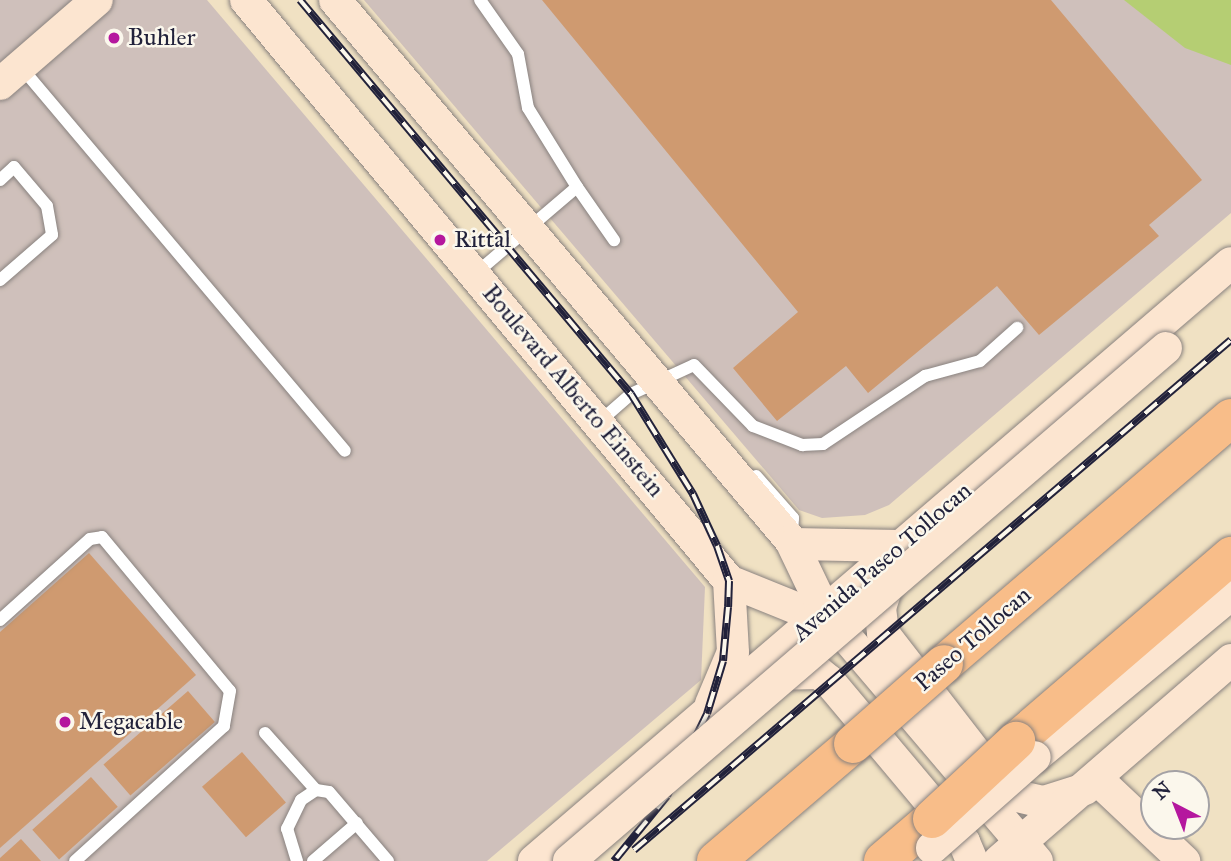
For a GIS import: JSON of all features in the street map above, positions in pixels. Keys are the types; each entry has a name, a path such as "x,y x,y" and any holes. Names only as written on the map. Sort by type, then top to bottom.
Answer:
{"highway":[{"name":"Paseo Tollocan","path":"716,861 1231,418"},
{"path":"883,861 927,843 1231,556"}],"main road":[{"path":"10,75 97,0"},
{"name":"Boulevard Alberto Einstein","path":"246,0 729,581 821,615"},
{"path":"335,0 533,224 792,542 821,615 1017,855 1091,784 1231,660"},
{"name":"Avenida Paseo Tollocan","path":"534,861 1231,263"},
{"name":"Avenida Paseo Tollocan","path":"569,861 1231,292"},
{"path":"792,542 900,545 880,607 883,633 1006,788 1044,802 1091,784"},
{"path":"706,714 733,652 729,581"},
{"path":"1025,749 1231,594"},
{"path":"748,678 791,670 830,681 964,842 972,861"},
{"path":"1091,784 1184,861"}],"lane":[{"path":"353,0 533,224"},
{"path":"480,0 518,54 528,108 576,187 614,240"},
{"path":"10,75 345,451"},
{"path":"0,180 14,167 47,206 52,235 0,280"},
{"path":"475,274 576,187"},
{"path":"599,422 659,379 694,365 753,426 802,446 823,444 925,376 980,360 1017,328"},
{"path":"0,620 90,539 102,537 230,691 224,726 75,861"},
{"path":"265,733 316,790 329,792 388,861"},
{"path":"297,861 287,830 301,800 316,790"},
{"path":"313,861 358,823"}],"shaded area":[{"path":"0,0 207,0 705,587 701,680 487,861 0,861"},
{"path":"364,0 1231,0 1231,213 889,505 865,515 822,518 799,510"}],"green space":[{"path":"1124,0 1231,0 1231,65 1185,48"}],"building":[{"path":"542,0 1051,0 1202,180 1149,225 1159,236 1039,335 997,286 868,393 846,366 777,421 733,368 798,312"},
{"path":"89,553 196,675 0,848 0,632"},
{"path":"188,691 215,722 130,795 103,764"},
{"path":"242,752 286,803 246,837 202,787"},
{"path":"91,777 118,807 59,860 32,830"},
{"path":"21,839 41,861 0,861 0,858"}],"railway":[{"path":"300,0 631,394 693,494 717,546 729,581 728,607 723,661 707,714 667,796 614,861"},
{"path":"634,850 1231,340"}],"place":[{"name":"Buhler","path":"114,38"},
{"name":"Rittal","path":"440,240"},
{"name":"Megacable","path":"65,722"}]}
